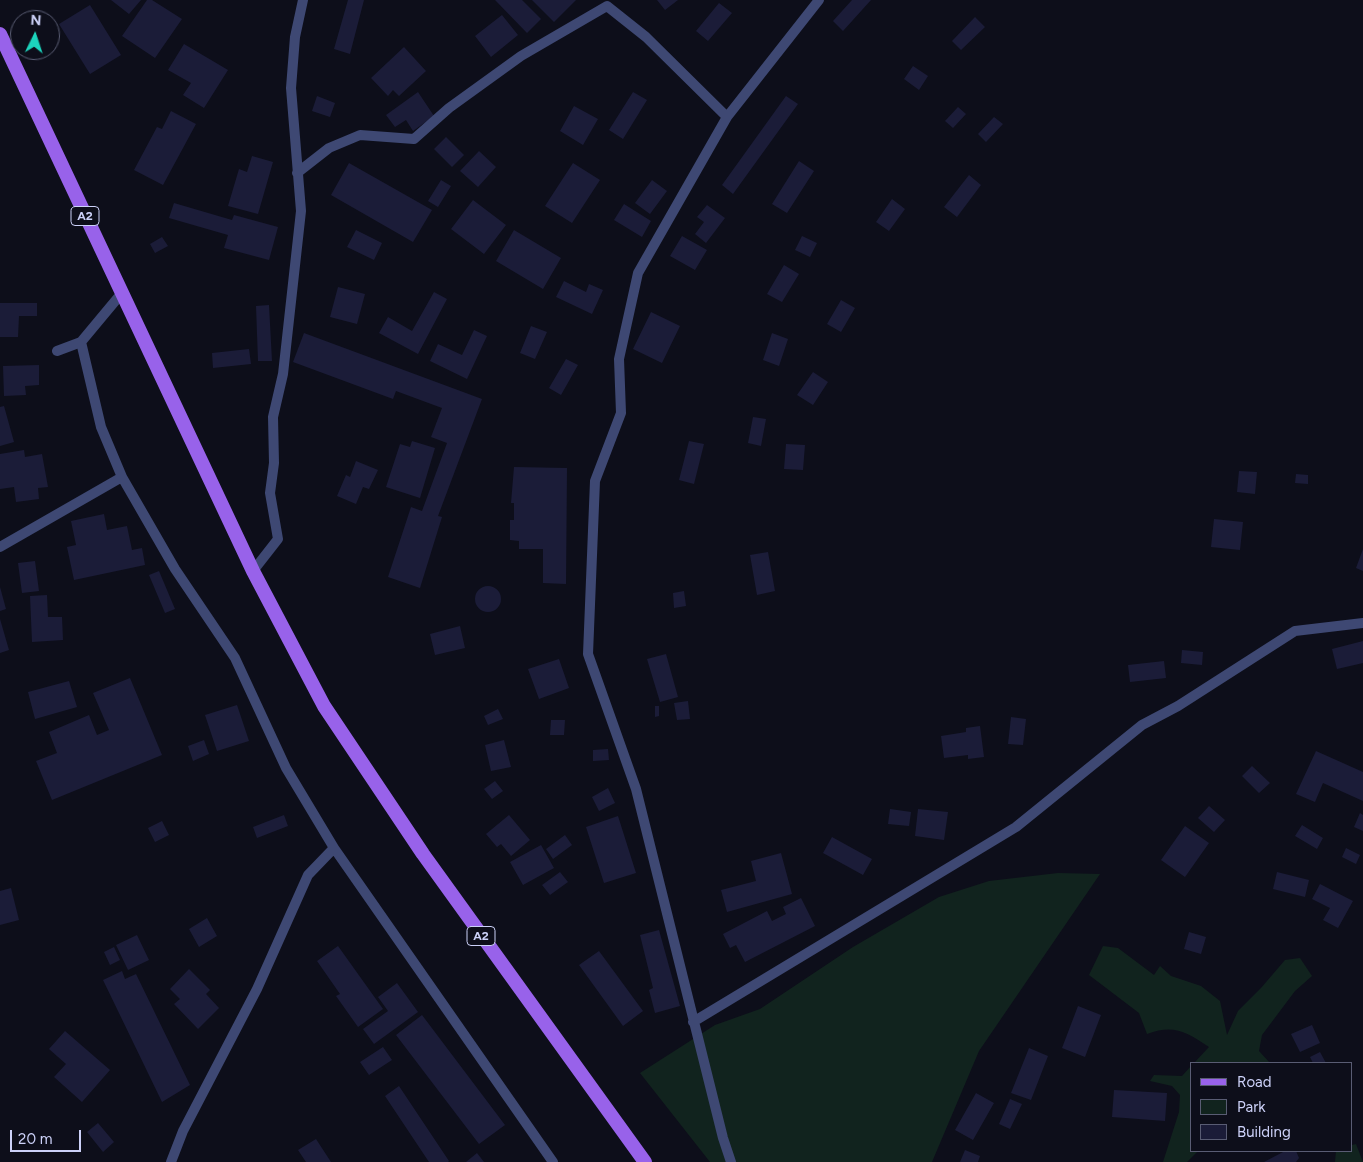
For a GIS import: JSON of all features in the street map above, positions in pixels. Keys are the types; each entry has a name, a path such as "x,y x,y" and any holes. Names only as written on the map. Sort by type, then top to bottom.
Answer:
{"main road":[{"name":"A2","path":"0,34 253,571 330,714 429,862 645,1162"}],"street":[{"path":"253,571 278,539 270,493 274,463 273,417 283,374 301,211 291,88 296,37 303,0"},
{"path":"731,1162 693,1022 636,789 588,654 595,482 621,413 619,359 638,273 727,117 819,0"},
{"path":"297,173 329,148 360,135 414,139 449,108 521,56 607,6 646,37 727,117"},
{"path":"57,351 81,342 121,294"},
{"path":"81,342 101,427 122,477 175,569 235,658 286,768 334,848 553,1162"},
{"path":"0,547 122,477"},
{"path":"693,1022 1016,826 1142,725 1178,706 1295,631 1363,623"},
{"path":"171,1162 183,1131 257,989 308,875 334,848"}],"green space":[{"path":"1058,873 1100,874 979,1051 932,1162 710,1162 640,1073 715,1025 760,1009 853,947 939,897 989,881"},
{"path":"1103,946 1118,948 1154,975 1160,966 1171,976 1201,986 1220,1001 1227,1035 1238,1011 1285,960 1300,958 1312,976 1295,991 1262,1035 1259,1051 1269,1062 1195,1062 1209,1047 1180,1031 1165,1030 1147,1034 1139,1013 1089,975"},
{"path":"1190,1067 1190,1152 1197,1152 1187,1162 1163,1162 1179,1112 1180,1095 1172,1086 1150,1081 1154,1075 1182,1076"},
{"path":"1356,1144 1363,1162 1335,1162 1336,1152 1353,1152 1353,1145"}],"building":[{"path":"111,0 141,0 129,14"},
{"path":"147,0 152,0 182,19 155,58 122,36"},
{"path":"348,0 364,0 350,54 334,49"},
{"path":"495,0 522,0 541,19 527,33"},
{"path":"532,0 576,0 554,22"},
{"path":"657,0 678,0 665,10"},
{"path":"852,0 871,0 843,31 833,21"},
{"path":"719,3 732,13 708,41 696,31"},
{"path":"90,5 121,55 90,74 60,23"},
{"path":"502,15 518,35 491,57 475,36"},
{"path":"975,17 985,27 961,50 952,41"},
{"path":"184,44 228,70 204,108 183,95 191,83 168,70"},
{"path":"404,47 426,71 399,96 393,90 388,96 371,78"},
{"path":"913,66 928,76 919,90 904,79"},
{"path":"418,92 434,116 413,131 406,120 395,127 386,115"},
{"path":"633,92 647,100 623,139 609,130"},
{"path":"317,96 335,103 330,117 312,111"},
{"path":"786,96 798,104 733,194 722,185"},
{"path":"574,106 598,119 583,145 560,131"},
{"path":"958,107 966,114 953,128 945,121"},
{"path":"171,111 196,124 163,185 134,170 157,127 162,129"},
{"path":"994,117 1003,124 986,142 978,134"},
{"path":"446,137 464,155 452,167 434,149"},
{"path":"479,151 496,167 478,187 460,171"},
{"path":"252,156 273,162 258,214 228,206 239,169 247,172"},
{"path":"799,161 814,171 787,213 772,204"},
{"path":"349,163 432,210 413,242 331,195"},
{"path":"573,163 600,180 572,223 545,206"},
{"path":"969,175 981,185 957,217 944,207"},
{"path":"441,180 451,186 438,207 428,201"},
{"path":"652,180 667,191 650,214 635,203"},
{"path":"892,199 905,209 889,231 876,222"},
{"path":"473,200 506,225 484,254 451,229"},
{"path":"174,203 232,220 234,215 278,227 269,260 224,248 228,235 169,218"},
{"path":"624,204 651,221 642,237 614,220"},
{"path":"707,205 725,218 706,243 695,234 704,222 697,217"},
{"path":"356,230 382,243 374,260 347,247"},
{"path":"514,230 561,258 543,289 496,261"},
{"path":"682,236 707,250 695,270 670,256"},
{"path":"802,236 817,243 810,257 795,250"},
{"path":"162,237 168,246 155,253 150,244"},
{"path":"784,265 799,274 782,302 767,294"},
{"path":"564,281 586,292 589,284 603,290 592,314 556,297"},
{"path":"338,287 365,294 357,324 330,317"},
{"path":"434,292 447,299 418,354 379,333 388,317 412,331"},
{"path":"841,300 855,308 841,332 827,324"},
{"path":"0,303 37,303 37,316 19,316 18,337 0,337"},
{"path":"269,305 272,361 258,361 256,306"},
{"path":"651,312 680,326 662,363 633,349"},
{"path":"531,326 547,332 535,359 520,353"},
{"path":"474,330 487,336 467,379 430,361 438,344 462,355"},
{"path":"304,333 482,399 438,516 442,517 420,588 388,577 411,507 422,511 447,443 431,437 442,408 396,391 393,399 293,362"},
{"path":"772,333 788,339 779,366 763,360"},
{"path":"249,349 251,364 213,368 212,353"},
{"path":"566,359 578,365 561,395 549,388"},
{"path":"39,365 39,385 25,386 26,395 4,396 3,366"},
{"path":"813,372 828,382 813,405 797,395"},
{"path":"4,406 14,442 0,446 0,407"},
{"path":"753,417 766,419 761,446 748,443"},
{"path":"412,441 435,448 420,498 386,487 400,444 410,447"},
{"path":"689,441 704,444 694,484 679,480"},
{"path":"786,444 805,445 803,470 784,469"},
{"path":"24,450 25,457 42,454 48,487 38,488 39,499 16,502 14,487 0,489 0,454"},
{"path":"356,461 378,470 369,489 363,487 356,504 337,496 346,475 350,477"},
{"path":"514,467 567,468 566,584 543,583 543,549 519,549 519,541 510,540 510,520 514,520 514,503 511,503"},
{"path":"1239,471 1257,472 1255,494 1237,492"},
{"path":"1296,474 1308,475 1308,484 1295,483"},
{"path":"104,514 107,530 127,526 132,550 142,548 145,565 74,580 67,547 76,545 71,521"},
{"path":"1214,519 1243,522 1240,550 1211,547"},
{"path":"1363,549 1363,571 1356,568"},
{"path":"768,552 775,591 757,595 750,555"},
{"path":"35,561 39,591 22,593 18,563"},
{"path":"159,571 175,609 165,613 149,575"},
{"path":"488,586 497,590 501,599 497,608 488,612 479,608 475,599 479,590"},
{"path":"0,587 6,609 0,611"},
{"path":"684,591 686,606 674,608 673,593"},
{"path":"47,595 48,617 62,617 63,640 32,642 30,596"},
{"path":"0,619 9,650 0,653"},
{"path":"460,626 465,648 435,655 430,634"},
{"path":"1363,641 1363,663 1337,669 1332,649"},
{"path":"1182,650 1203,652 1202,665 1181,663"},
{"path":"666,654 678,697 660,702 647,659"},
{"path":"559,659 569,688 539,699 528,669"},
{"path":"1164,661 1166,678 1130,682 1128,665"},
{"path":"130,678 162,755 52,800 36,761 57,753 49,732 89,715 97,735 109,730 93,693"},
{"path":"69,681 77,707 35,719 28,692"},
{"path":"688,701 690,719 677,720 674,703"},
{"path":"237,705 249,741 217,751 205,715"},
{"path":"655,706 659,706 659,716 655,717"},
{"path":"498,709 503,719 488,725 484,716"},
{"path":"1011,717 1026,719 1023,745 1008,744"},
{"path":"551,720 565,720 564,735 550,735"},
{"path":"980,726 984,757 968,759 968,755 944,758 941,736 966,732 966,728"},
{"path":"204,740 209,754 193,761 188,746"},
{"path":"504,740 511,767 491,771 485,745"},
{"path":"608,749 609,760 593,761 593,750"},
{"path":"1316,751 1363,772 1363,801 1323,783 1315,802 1296,794"},
{"path":"1252,766 1270,783 1259,793 1242,776"},
{"path":"495,781 503,791 492,799 484,789"},
{"path":"608,788 615,803 599,811 592,797"},
{"path":"1209,806 1225,820 1214,832 1198,818"},
{"path":"890,809 911,812 909,826 888,824"},
{"path":"918,809 948,812 944,840 915,836"},
{"path":"1360,813 1363,815 1363,831 1354,827"},
{"path":"284,815 288,826 257,838 253,827"},
{"path":"509,815 530,840 511,856 501,844 497,847 486,834"},
{"path":"618,816 636,873 604,883 586,827"},
{"path":"162,821 169,835 155,842 148,828"},
{"path":"1302,825 1323,838 1317,849 1295,836"},
{"path":"1185,826 1209,843 1185,877 1161,860"},
{"path":"565,835 572,845 553,859 546,849"},
{"path":"832,837 872,859 863,875 823,853"},
{"path":"541,845 554,868 523,885 510,862"},
{"path":"1346,848 1360,855 1356,864 1342,857"},
{"path":"781,853 792,894 727,912 721,890 756,881 751,861"},
{"path":"560,872 568,882 550,895 542,885"},
{"path":"1277,872 1309,880 1305,897 1273,889"},
{"path":"1320,884 1353,901 1338,928 1323,920 1330,908 1312,899"},
{"path":"11,888 19,920 0,925 0,891"},
{"path":"801,898 815,926 745,962 736,945 730,948 723,934 767,911 772,921 786,914 783,907"},
{"path":"207,918 217,936 199,947 189,929"},
{"path":"659,930 680,1006 655,1013 649,990 653,988 640,935"},
{"path":"1189,932 1206,937 1201,954 1184,949"},
{"path":"137,935 149,960 128,970 116,945"},
{"path":"338,946 383,1009 358,1027 336,996 340,994 317,961"},
{"path":"114,947 120,960 110,965 104,952"},
{"path":"599,951 643,1011 623,1026 579,965"},
{"path":"189,969 210,990 206,994 219,1008 198,1029 174,1004 180,999 170,989"},
{"path":"122,971 125,979 136,974 190,1085 162,1102 103,980"},
{"path":"397,983 418,1012 374,1044 363,1029 388,1011 378,997"},
{"path":"1078,1006 1101,1015 1085,1057 1062,1048"},
{"path":"422,1015 505,1125 479,1144 396,1035"},
{"path":"1312,1025 1320,1043 1300,1052 1291,1034"},
{"path":"65,1031 110,1070 82,1102 54,1077 66,1064 49,1049"},
{"path":"383,1047 392,1060 369,1075 360,1062"},
{"path":"1029,1048 1048,1056 1031,1100 1011,1093"},
{"path":"1320,1052 1325,1062 1312,1062 1310,1057"},
{"path":"399,1086 448,1162 429,1162 385,1096"},
{"path":"1114,1090 1167,1093 1165,1121 1112,1117"},
{"path":"976,1093 994,1103 973,1140 955,1130"},
{"path":"1010,1099 1022,1104 1010,1129 999,1124"},
{"path":"98,1123 114,1142 103,1152 87,1132"},
{"path":"316,1139 331,1162 306,1162 298,1150"},
{"path":"965,1150 980,1156 978,1162 960,1162"},
{"path":"1283,1152 1296,1152 1299,1158 1296,1162 1264,1162"},
{"path":"477,1153 484,1162 466,1162"}]}
